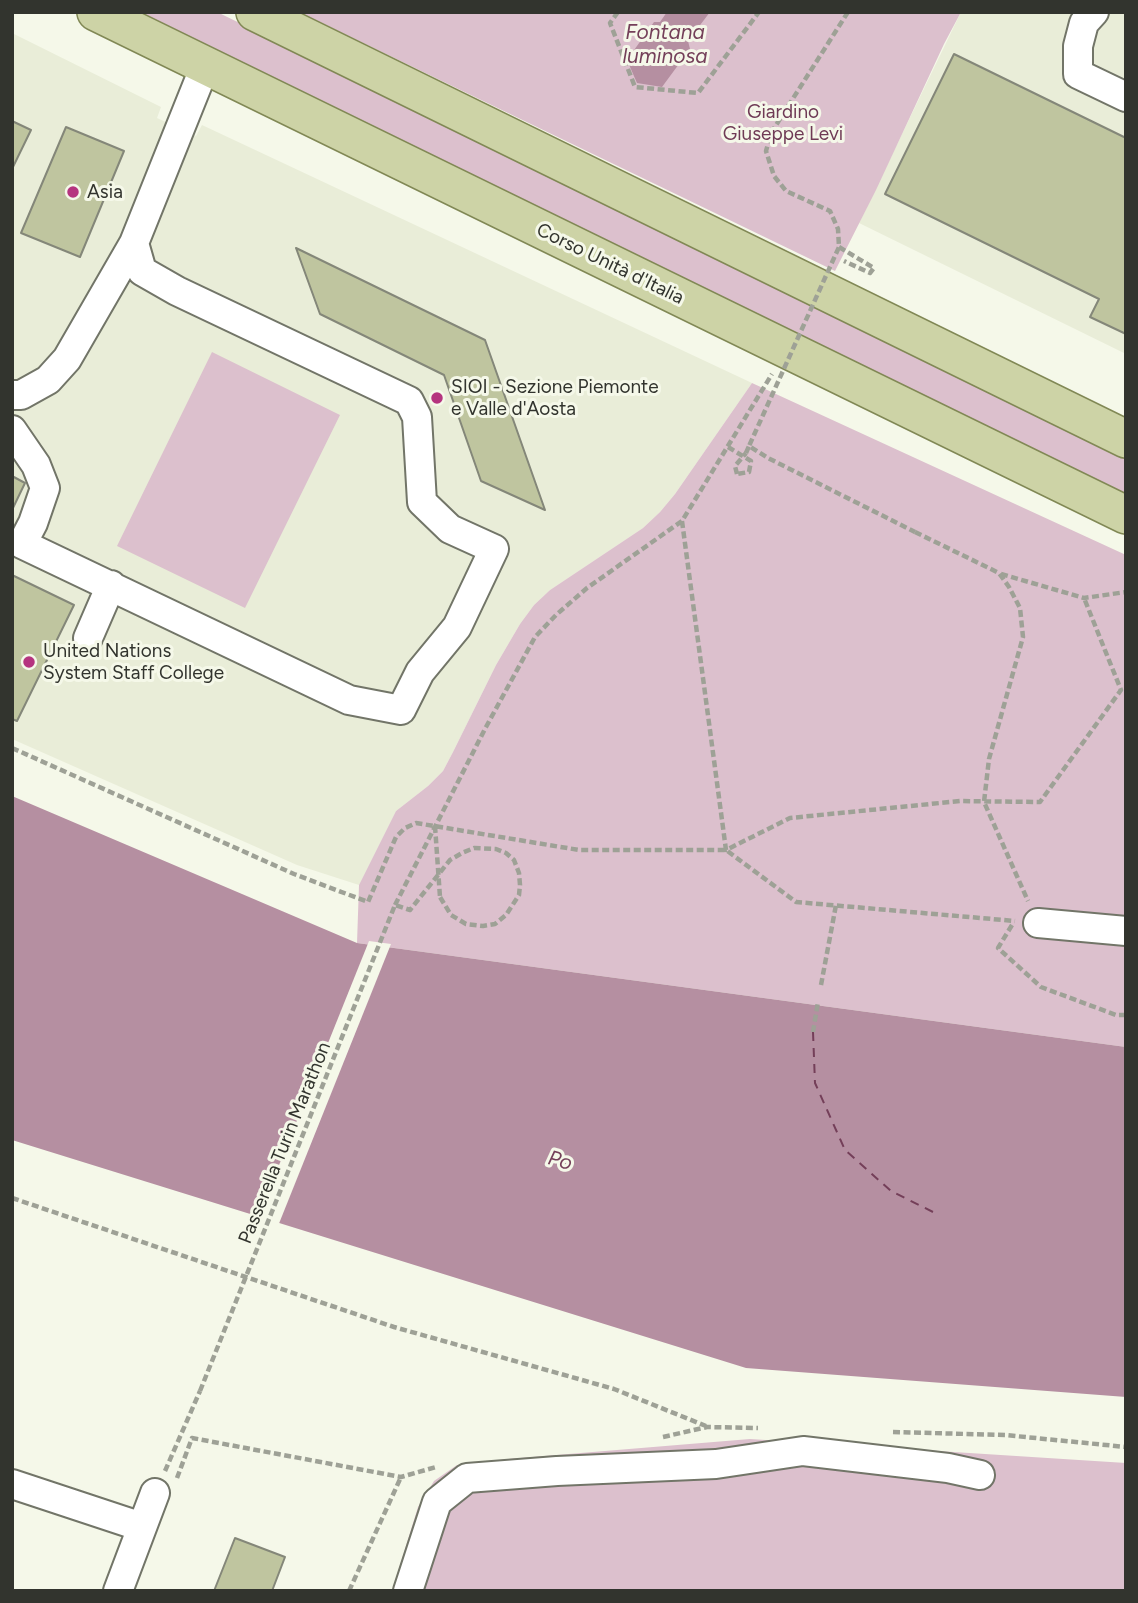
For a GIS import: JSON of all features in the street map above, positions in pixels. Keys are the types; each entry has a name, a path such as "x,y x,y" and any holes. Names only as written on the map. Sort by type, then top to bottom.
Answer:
{"main road":[{"name":"Corso Unità d'Italia","path":"96,12 1126,515"},
{"path":"255,12 1126,439"}],"street":[{"path":"1094,12 1084,23 1077,46 1078,74 1126,97"},
{"path":"12,395 21,395 48,380 67,359 134,243 205,66"},
{"path":"12,430 36,465 45,488 33,523 22,544 349,700 401,710 420,672 457,627 494,549 450,529 422,502 418,417 409,401 177,291 142,271 134,243"},
{"path":"88,638 111,585"},
{"path":"1026,922 1126,930"},
{"path":"408,1591 437,1502 467,1478 716,1464 803,1451 948,1468 980,1475"},
{"path":"12,1485 142,1527"},
{"path":"118,1591 155,1493"}],"path":[{"path":"618,12 610,23 635,87 698,93 758,12"},
{"path":"728,447 751,461 749,472 737,474 735,466 746,453 839,247 838,229 830,211 786,191 774,176 766,151 771,133 848,12"},
{"path":"839,247 874,268 870,273 844,261"},
{"path":"775,371 682,521 726,850 796,902 1026,922"},
{"path":"749,446 999,573 1084,598 1126,592"},
{"name":"Passerella Turin Marathon","path":"155,1493 200,1391 396,905 535,637 587,588 682,521"},
{"path":"999,573 1020,608 1023,637 989,759 984,802 1026,922"},
{"path":"12,748 294,874 368,902 396,837 405,828 416,823 579,850 726,850 790,818 960,801 1040,802 1121,690 1084,598"},
{"path":"396,905 410,910 450,860 474,848 496,849 514,860 519,873 519,895 506,915 495,924 466,924 451,915 440,897 435,826"},
{"path":"821,985 836,905"},
{"path":"1026,922 998,948 1041,987 1116,1015 1126,1015"},
{"path":"813,1032 818,1002"},
{"path":"12,1198 394,1327 614,1390 707,1427"},
{"path":"659,1438 707,1427 761,1428"},
{"path":"883,1432 1005,1435 1126,1447"},
{"path":"155,1493 168,1499 192,1438 401,1477 446,1464"},
{"path":"349,1591 401,1477"}],"shaded area":[{"path":"961,12 1126,12 1126,354 859,223"},
{"path":"12,33 161,107 157,118 196,136 202,125 752,383 660,512 643,528 550,590 534,605 496,665 443,771 396,811 359,885 297,865 12,739"}],"green space":[{"path":"131,12 217,12 1126,454 1126,496"},
{"name":"Giardino Giuseppe Levi","path":"299,12 961,12 835,271"},
{"path":"212,352 340,415 245,608 117,546"},
{"path":"752,383 1126,555 1126,1047 357,943 359,885 396,811 443,771 496,665 520,624 550,590 643,528 660,512"},
{"path":"750,1439 1126,1463 1126,1591 392,1591 418,1507 434,1481 457,1465"}],"water":[{"name":"Fontana luminosa","path":"667,12 710,12 688,41 690,49 662,87 637,83 627,60 654,22 660,22"},
{"name":"Po","path":"12,796 357,943 1126,1047 1126,1397 746,1368 12,1140"}],"pier":[{"path":"369,941 391,944 278,1226 257,1220"}],"building":[{"path":"954,54 1126,138 1126,334 1090,317 1099,299 885,194"},
{"path":"12,121 31,130 12,169"},
{"name":"Asia","path":"66,127 124,151 80,257 21,233"},
{"path":"296,248 485,340 545,510 481,481 444,375 320,314"},
{"path":"12,476 25,483 12,510"},
{"name":"United Nations System Staff College","path":"12,575 74,605 17,721 12,719"},
{"path":"235,1538 285,1557 272,1591 214,1591"}],"ferry route":[{"path":"813,1032 815,1083 845,1150 891,1191 939,1215"}],"place":[{"name":"Asia","path":"73,192"},
{"name":"SIOI - Sezione Piemonte e Valle d'Aosta","path":"437,398"},
{"name":"United Nations System Staff College","path":"29,662"}]}
